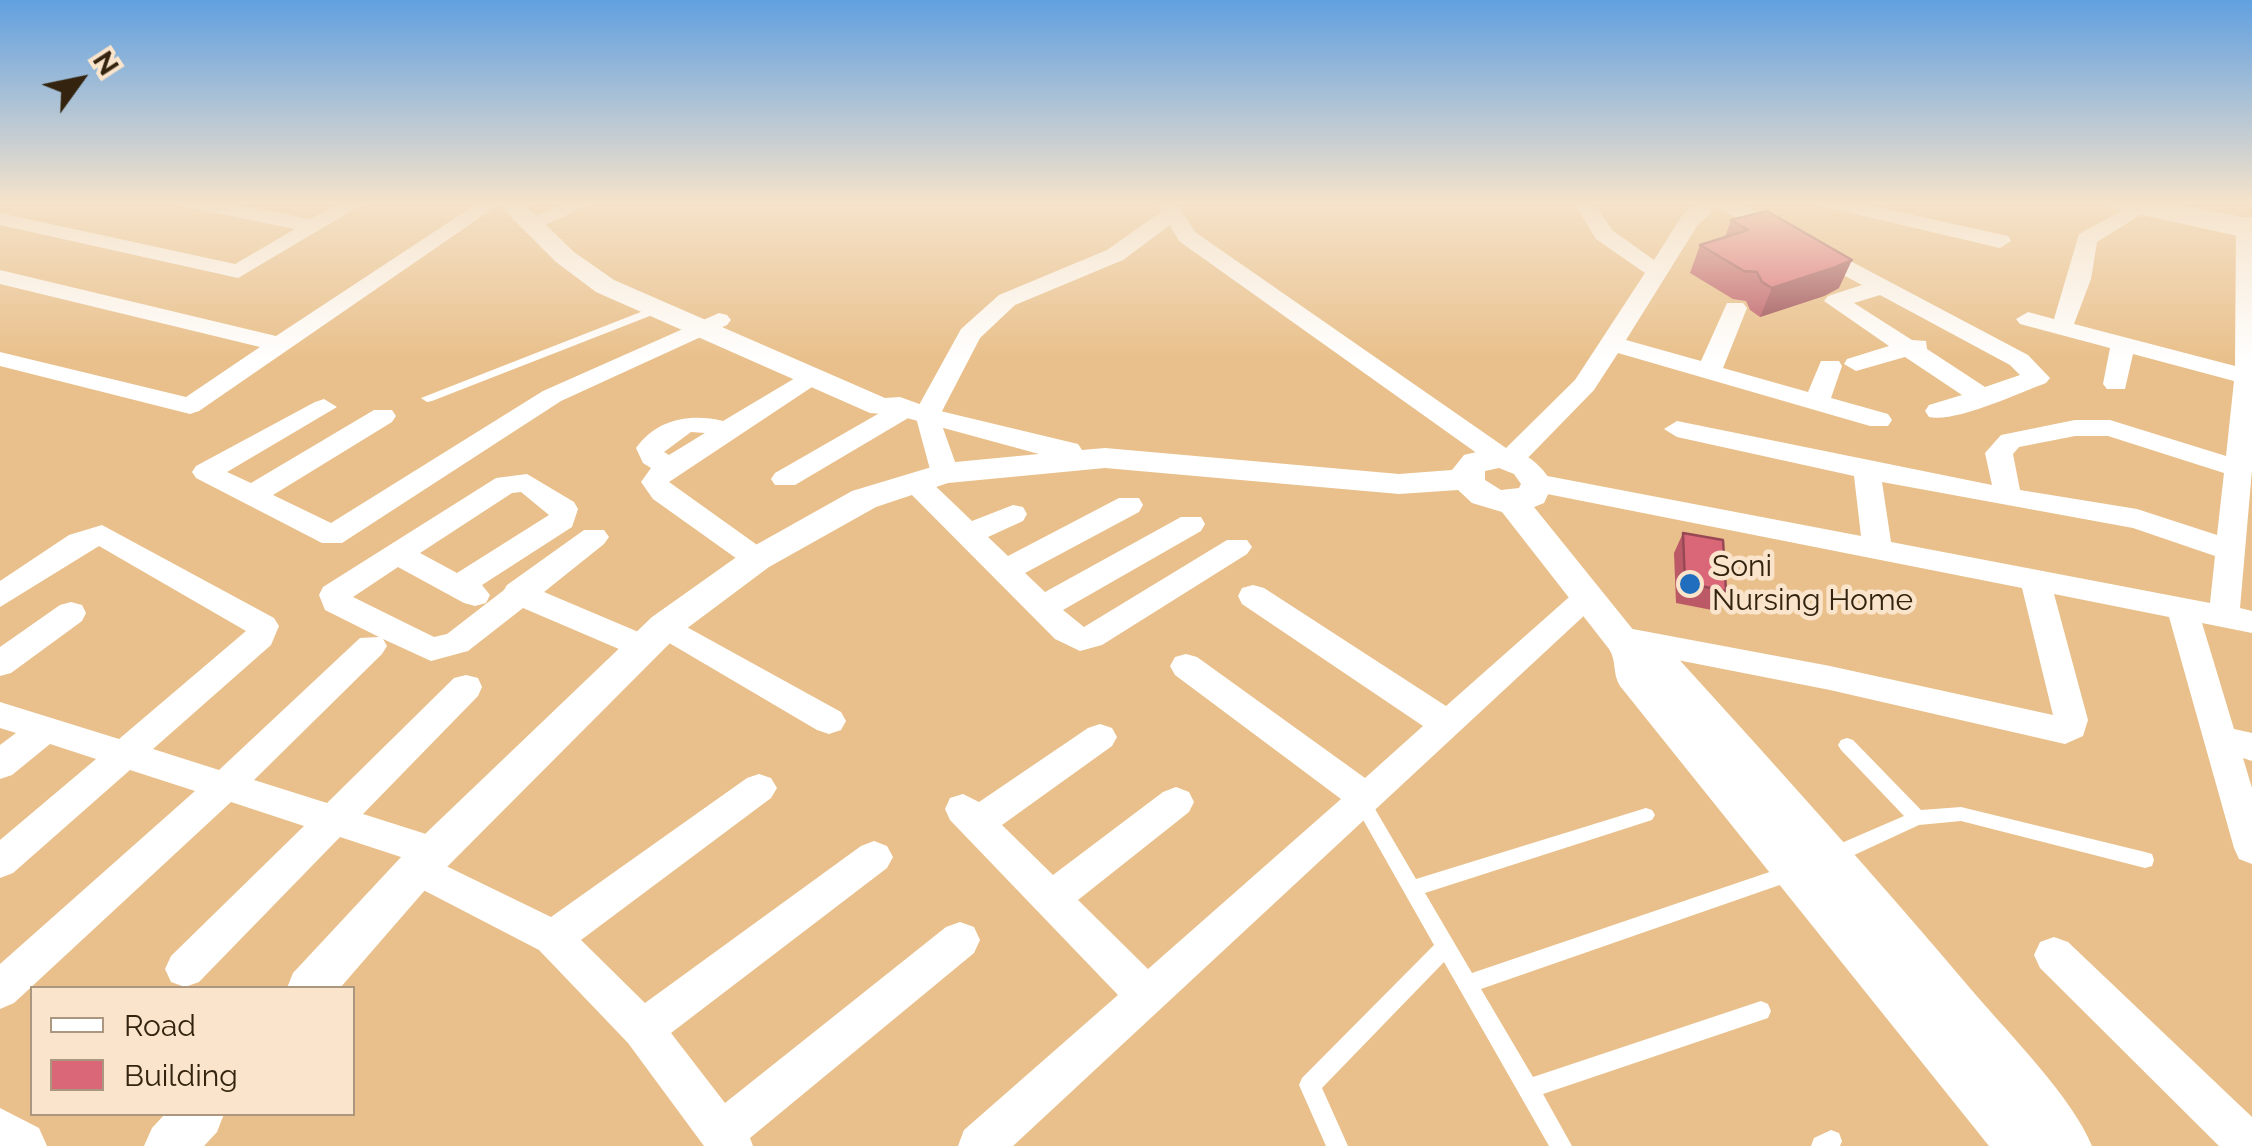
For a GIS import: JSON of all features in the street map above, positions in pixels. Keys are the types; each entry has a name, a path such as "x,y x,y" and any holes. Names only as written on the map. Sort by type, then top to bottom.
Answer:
{"street":[{"path":"162,254 238,271 266,254"},
{"path":"0,358 190,406 413,254"},
{"path":"563,254 605,286 656,310 710,324 893,394 911,410 931,478 968,534 1066,631 1080,639 1092,637 1237,547"},
{"path":"591,254 710,324 881,407 911,410 1012,440 1105,458 1399,484 1467,479"},
{"path":"785,479 911,410 970,334 1007,300 1115,254"},
{"path":"1213,254 1506,459 1531,472 1525,492 1587,600 1628,648 1633,676 2007,1069 2066,1146"},
{"path":"1627,254 1657,272"},
{"path":"1668,254 1585,385 1506,459 1474,462 1467,479 1480,494 1525,492 1878,549 2238,619 2230,550 2248,390 2250,254"},
{"path":"1824,254 2030,366 2037,378 1938,411"},
{"path":"2065,320 2085,254"},
{"path":"0,277 280,344"},
{"path":"1883,286 1842,298 1837,304 1983,398"},
{"path":"1709,372 1735,308"},
{"path":"2028,319 2123,344 2248,390"},
{"path":"324,406 206,472 332,536 552,396 710,324"},
{"path":"1817,402 1843,365 1968,332"},
{"path":"1612,344 1879,420"},
{"path":"2116,384 2123,344"},
{"path":"757,559 663,493 655,482 670,467 812,376"},
{"path":"252,496 383,416"},
{"path":"2008,496 1999,453 2010,442 2075,428 2110,428 2239,469"},
{"path":"1677,430 2137,520 2230,550"},
{"path":"312,986 426,860 654,637 757,559 864,498 931,478 1105,458"},
{"path":"1867,470 1878,549"},
{"path":"460,586 562,520 564,509 527,483 506,484 334,595 336,602 432,649 457,643 594,536"},
{"path":"1005,571 1129,504"},
{"path":"968,534 1012,514"},
{"path":"1042,608 1191,524"},
{"path":"0,596 79,542 102,535 263,626 260,637 0,862"},
{"path":"397,554 460,586 654,637 829,721"},
{"path":"1628,648 1811,674 2065,731 2071,727 2069,712 2034,580"},
{"path":"1253,596 1448,725"},
{"path":"980,1146 1587,600"},
{"path":"2182,609 2236,742 2252,848"},
{"path":"0,664 71,612"},
{"path":"0,990 371,646"},
{"path":"1186,666 1364,800"},
{"path":"185,969 466,687"},
{"path":"0,715 332,819 426,860 553,938 642,1029 727,1139 960,940"},
{"path":"0,764 45,729"},
{"path":"1100,738 970,816 1147,996"},
{"path":"553,938 759,788"},
{"path":"1051,899 1176,802"},
{"path":"642,1029 874,856"},
{"path":"1814,863 2021,1146"},
{"path":"2054,955 2250,1146"},
{"path":"170,1146 197,1116"},
{"path":"0,1134 22,1146"}],"lane":[{"path":"426,398 656,310"},
{"path":"1847,745 1917,818"},
{"path":"1364,800 1561,1146"},
{"path":"1468,984 1814,863 1917,818 1961,814 2145,860"},
{"path":"1414,888 1646,815"},
{"path":"1336,1146 1310,1085 1446,946"},
{"path":"1528,1089 1761,1011"}],"building":[{"path":"1716,254 1842,254 1852,260 1772,288 1762,282 1757,272 1744,271"},
{"path":"1683,533 1723,540 1726,591 1685,583"}],"place":[{"name":"Soni Nursing Home","path":"1690,584"}]}
